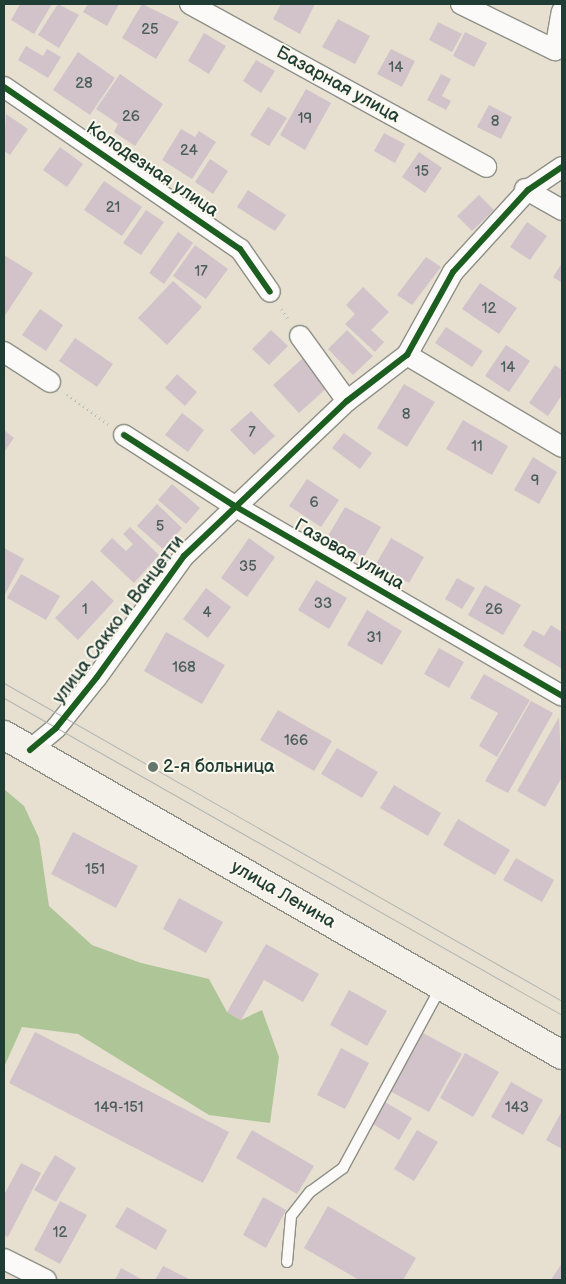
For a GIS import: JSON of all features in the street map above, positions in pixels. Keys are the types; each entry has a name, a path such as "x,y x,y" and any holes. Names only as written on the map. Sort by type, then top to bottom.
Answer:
{"main road":[{"name":"улица Ленина","path":"4,735 562,1055"}],"street":[{"name":"Базарная улица","path":"190,4 486,167"},
{"path":"461,4 555,50 562,12"},
{"name":"Колодезная улица","path":"4,87 240,249 270,292"},
{"name":"улица Сакко и Ванцетти","path":"30,750 56,728 184,556 233,505 347,401 407,355 453,272 527,189 562,167"},
{"path":"527,189 562,210"},
{"path":"300,336 347,401"},
{"path":"4,352 50,382"},
{"path":"407,355 562,447"},
{"name":"Газовая улица","path":"124,435 233,505 562,696"},
{"path":"4,1259 46,1280"}],"lane":[{"path":"287,1262 291,1216 310,1192 344,1168 442,986"}],"path":[{"path":"270,292 300,336"},
{"path":"50,382 124,435"}],"green space":[{"path":"4,789 24,806 39,838 49,906 92,945 141,963 209,979 227,1012 241,1020 262,1010 279,1057 270,1123 209,1115 78,1034 22,1027 4,1067"}],"building":[{"path":"20,4 52,4 34,34 11,20"},
{"path":"58,4 79,15 59,48 38,35"},
{"path":"88,4 119,4 107,26 83,12"},
{"path":"142,4 179,22 156,59 122,38"},
{"path":"281,4 315,4 300,34 273,19"},
{"path":"338,19 370,36 355,64 322,47"},
{"path":"438,22 462,34 452,52 429,40"},
{"path":"465,32 487,43 474,67 453,56"},
{"path":"204,33 226,46 209,74 188,61"},
{"path":"26,46 43,56 47,49 61,57 48,78 18,60"},
{"path":"391,49 415,61 402,87 377,74"},
{"path":"78,52 115,78 90,115 53,90"},
{"path":"256,60 275,71 261,93 243,81"},
{"path":"120,74 163,104 135,146 114,132 118,124 96,109"},
{"path":"441,74 451,79 442,96 451,101 446,110 427,100"},
{"path":"306,89 331,103 305,150 280,135"},
{"path":"489,105 512,117 501,139 477,127"},
{"path":"268,107 287,118 269,146 250,135"},
{"path":"6,114 28,129 10,155 4,151"},
{"path":"181,129 195,137 199,131 216,142 192,179 162,160"},
{"path":"384,133 405,144 395,163 374,151"},
{"path":"60,147 83,164 67,187 43,170"},
{"path":"419,152 442,168 425,193 402,177"},
{"path":"210,159 228,171 213,194 195,182"},
{"path":"104,181 142,207 122,236 84,210"},
{"path":"248,190 286,215 275,231 237,207"},
{"path":"479,195 494,210 472,231 457,216"},
{"path":"146,210 164,222 141,255 123,243"},
{"path":"527,222 547,236 530,260 510,247"},
{"path":"178,232 193,243 164,284 149,273"},
{"path":"195,245 228,269 206,299 173,276"},
{"path":"4,255 33,273 4,317"},
{"path":"426,257 441,267 412,305 397,295"},
{"path":"562,263 562,283 553,277"},
{"path":"173,281 202,307 167,345 138,318"},
{"path":"480,283 517,308 499,334 462,309"},
{"path":"363,287 389,312 371,330 384,342 375,352 345,324 355,314 346,305"},
{"path":"40,309 63,325 46,351 22,335"},
{"path":"446,327 483,351 472,367 435,343"},
{"path":"271,330 288,346 269,365 252,349"},
{"path":"347,330 373,356 353,375 328,349"},
{"path":"75,338 113,364 97,387 59,361"},
{"path":"506,345 530,361 509,392 485,376"},
{"path":"303,358 329,386 299,413 273,385"},
{"path":"555,365 562,370 562,395 548,416 529,403"},
{"path":"177,374 197,392 185,406 165,388"},
{"path":"404,384 435,402 407,447 377,428"},
{"path":"251,411 275,436 254,455 230,430"},
{"path":"182,413 204,430 188,452 165,435"},
{"path":"463,420 508,446 492,475 446,449"},
{"path":"4,430 14,438 4,452"},
{"path":"344,433 372,453 360,469 332,448"},
{"path":"533,457 557,472 539,504 514,490"},
{"path":"307,479 339,500 321,527 289,506"},
{"path":"172,484 200,508 186,524 158,500"},
{"path":"157,504 182,528 163,549 137,526"},
{"path":"345,507 381,527 364,557 328,536"},
{"path":"130,527 159,555 134,583 100,551 112,538 126,551 133,544 123,534"},
{"path":"249,538 275,557 247,597 221,578"},
{"path":"391,538 424,557 409,583 376,564"},
{"path":"4,548 24,559 4,596"},
{"path":"21,574 60,596 46,620 7,598"},
{"path":"457,578 475,588 462,609 445,599"},
{"path":"92,580 114,601 78,640 55,618"},
{"path":"316,580 347,598 329,629 298,610"},
{"path":"485,585 521,605 503,635 468,615"},
{"path":"206,588 231,607 208,638 183,619"},
{"path":"367,610 402,631 382,665 347,645"},
{"path":"551,625 562,632 561,668 523,646 533,630 544,636"},
{"path":"166,632 225,665 202,704 144,671"},
{"path":"439,648 464,662 449,688 424,674"},
{"path":"484,674 530,700 497,757 479,746 498,713 470,698"},
{"path":"531,701 553,713 508,793 485,781"},
{"path":"278,710 332,741 314,771 260,740"},
{"path":"559,717 562,777 545,807 517,791"},
{"path":"337,748 378,772 362,798 321,774"},
{"path":"394,785 441,813 428,836 380,808"},
{"path":"458,819 510,850 495,875 443,845"},
{"path":"73,832 138,866 116,908 51,874"},
{"path":"516,858 554,880 542,902 503,880"},
{"path":"179,898 223,922 206,953 163,929"},
{"path":"266,944 319,974 303,1002 264,980 241,1020 227,1012"},
{"path":"349,990 387,1011 367,1046 330,1025"},
{"path":"35,1032 229,1132 203,1183 9,1083"},
{"path":"423,1033 462,1054 429,1112 390,1091"},
{"path":"341,1048 369,1063 345,1109 317,1095"},
{"path":"465,1053 499,1072 473,1117 440,1098"},
{"path":"511,1082 543,1100 523,1135 491,1117"},
{"path":"385,1102 412,1118 399,1140 373,1124"},
{"path":"562,1111 562,1149 546,1140"},
{"path":"252,1130 314,1166 297,1194 236,1158"},
{"path":"417,1130 438,1142 414,1181 394,1169"},
{"path":"55,1155 76,1168 56,1202 34,1190"},
{"path":"21,1163 41,1173 8,1237 4,1235 4,1195"},
{"path":"263,1197 286,1210 266,1248 243,1235"},
{"path":"60,1201 87,1215 60,1264 34,1250"},
{"path":"328,1206 416,1258 403,1280 359,1280 304,1248"},
{"path":"127,1207 167,1230 156,1250 115,1227"},
{"path":"562,1263 562,1280 551,1280"},
{"path":"163,1266 191,1280 155,1280"},
{"path":"121,1268 143,1280 115,1280"}],"tram line":[{"path":"4,683 562,1001"},
{"path":"4,698 562,1015"}],"cycle path":[{"path":"4,87 240,249 270,292"},
{"path":"30,750 56,728 97,677 184,556 347,401 407,355 453,272 528,190 562,167"},
{"path":"124,435 233,505 562,696"}],"place":[{"name":"2-я больница","path":"153,767"}]}
